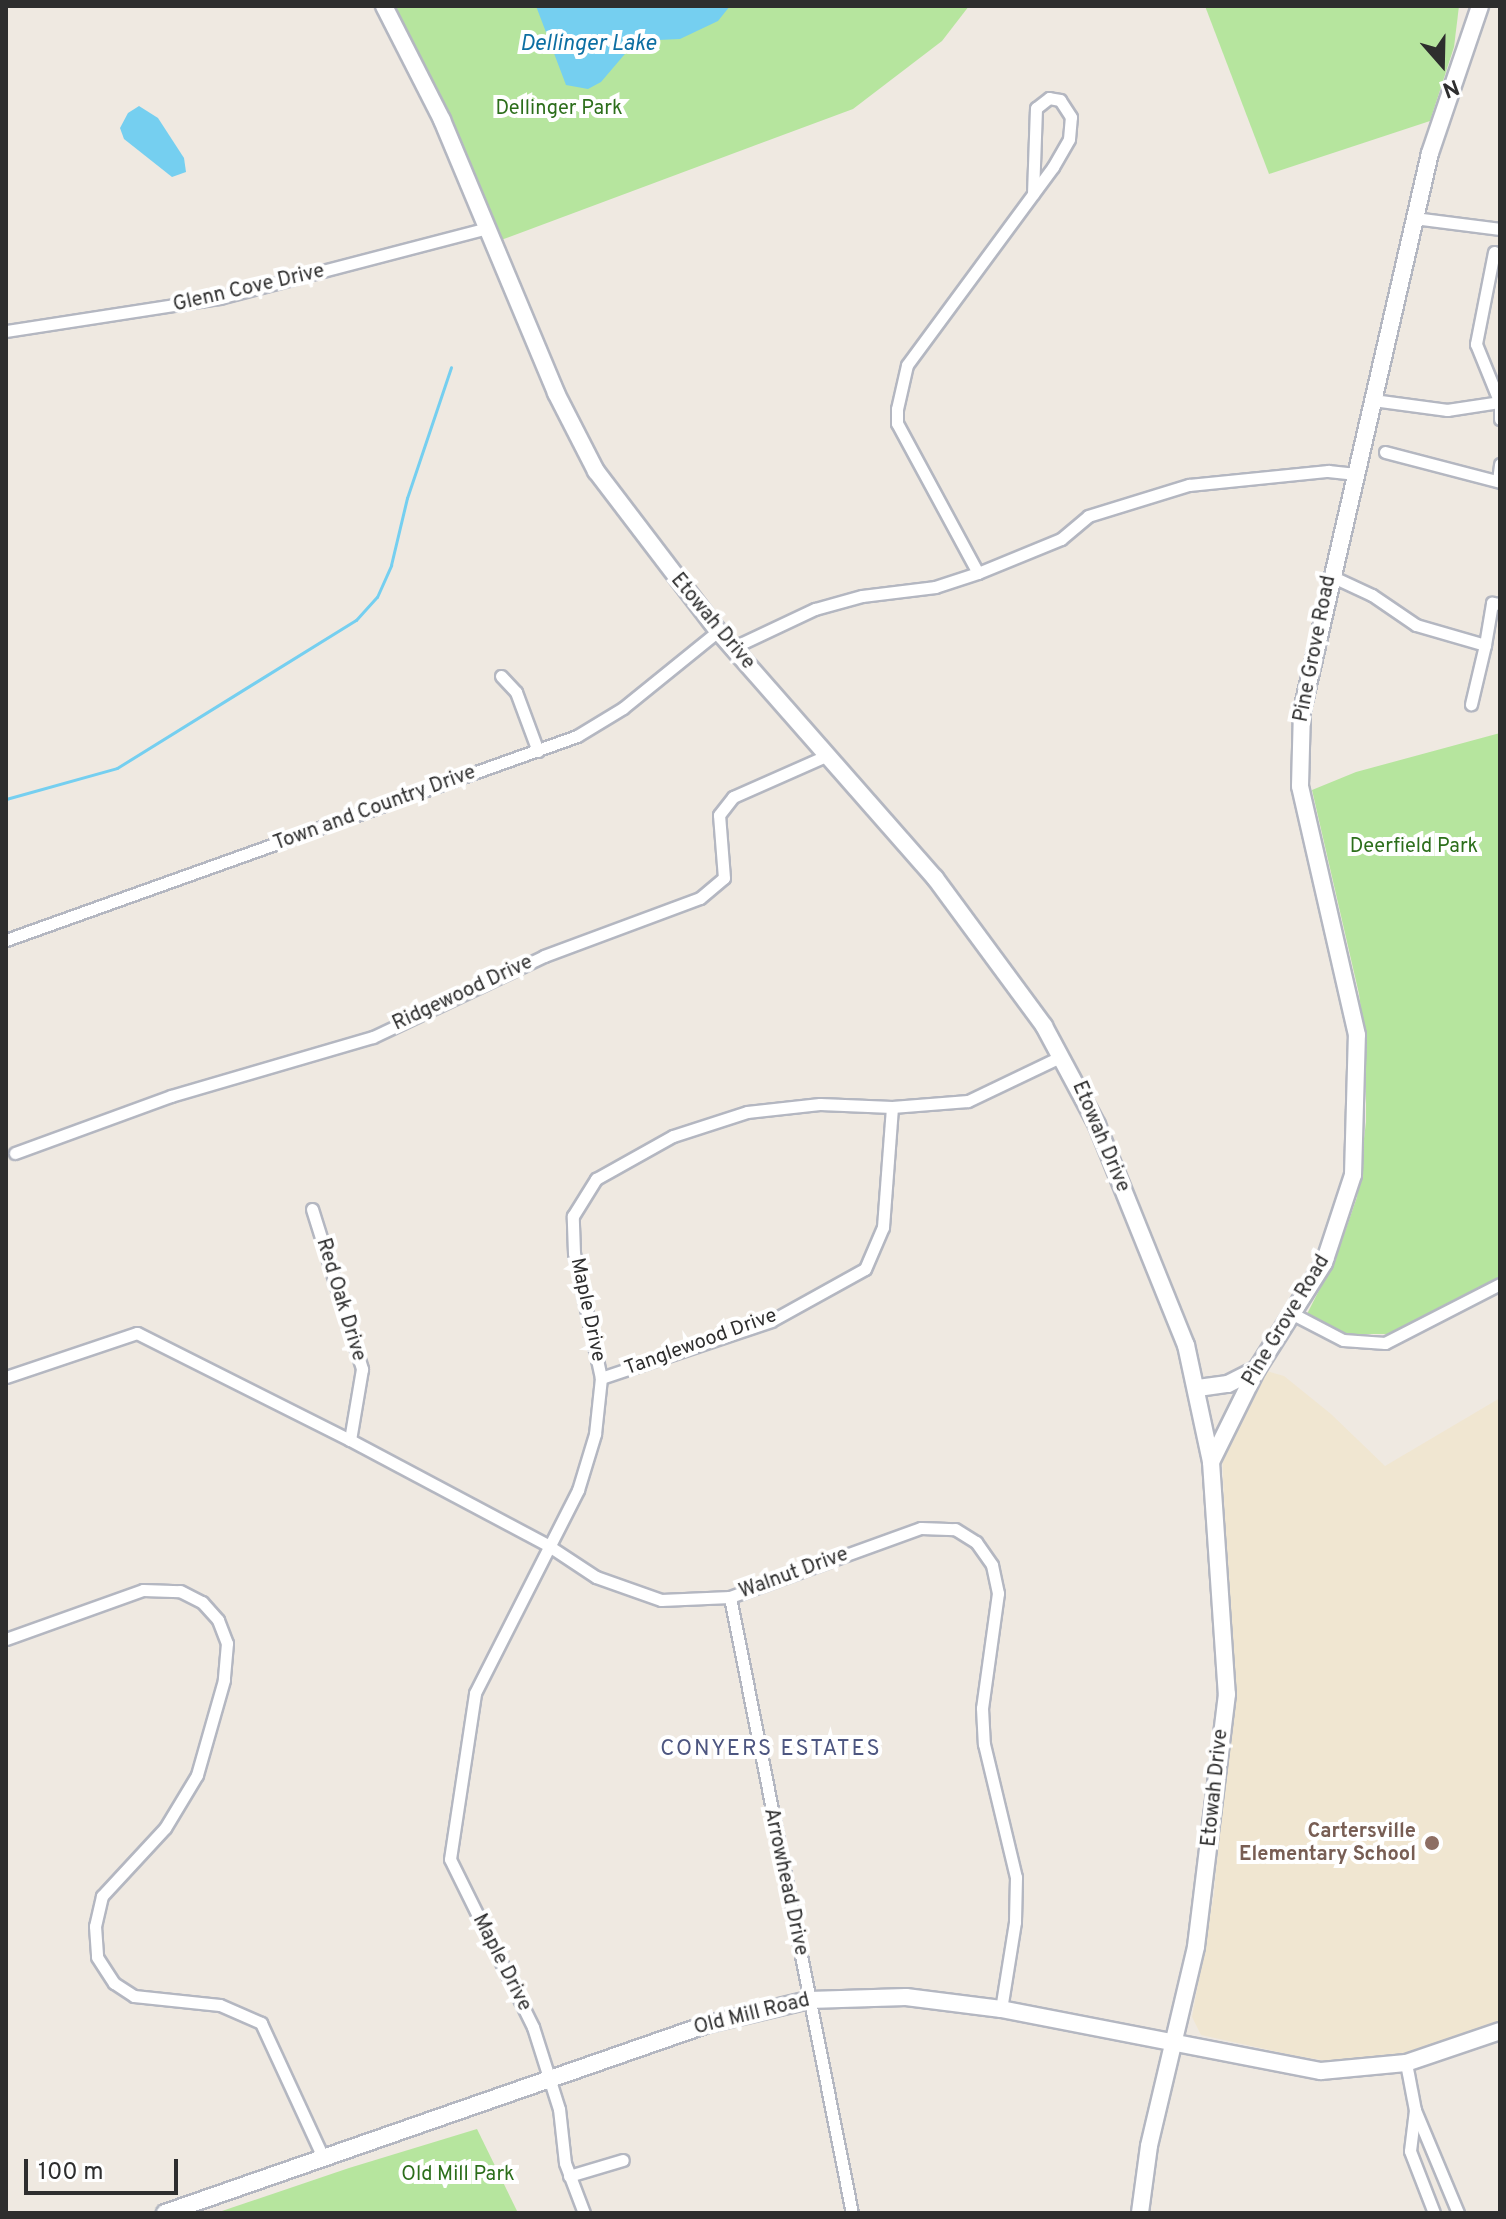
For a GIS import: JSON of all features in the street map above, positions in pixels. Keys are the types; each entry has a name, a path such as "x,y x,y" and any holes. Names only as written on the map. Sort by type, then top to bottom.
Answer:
{"street":[{"name":"Etowah Drive","path":"384,6 442,120 556,393 596,471 732,648 935,878 1062,1056 1097,1125 1198,1388 1211,1462 1227,1694 1202,1913 1175,2043 1149,2146 1140,2213"},
{"name":"Pine Grove Road","path":"1211,1462 1257,1369 1324,1263 1346,1208 1359,1117 1356,1021 1300,786 1298,750 1331,576 1414,218 1430,153 1480,6"},
{"path":"978,573 897,423 897,409 907,365 1033,194 1069,139 1071,117 1060,100 1049,98 1036,108 1033,194"},
{"path":"1414,218 1500,229"},
{"name":"Glenn Cove Drive","path":"6,331 219,298 488,228"},
{"path":"1494,252 1476,344 1500,402 1500,419"},
{"path":"1373,400 1447,410 1500,402"},
{"path":"1385,452 1499,482 1500,464"},
{"path":"732,648 815,609 862,596 935,587 978,573 1061,539 1088,516 1189,485 1328,471 1356,474"},
{"path":"1331,576 1372,595 1416,625 1485,645"},
{"path":"1471,704 1492,603 1500,604"},
{"name":"Town and Country Drive","path":"6,940 538,751 607,720 718,631"},
{"path":"501,676 516,692 538,751"},
{"name":"Ridgewood Drive","path":"15,1153 171,1096 373,1037 544,956 700,898 724,878 719,815 733,797 826,756"},
{"name":"Maple Drive","path":"584,2213 569,2176 562,2122 550,2081 522,2002 450,1859 475,1693 578,1490 595,1434 601,1378 574,1253 573,1216 596,1179 673,1136 747,1112 820,1104 892,1107 979,1098 1062,1056"},
{"name":"Tanglewood Drive","path":"601,1378 771,1321 865,1269 883,1227 892,1107"},
{"name":"Red Oak Drive","path":"312,1209 362,1369 350,1440"},
{"path":"1293,1314 1343,1340 1385,1343 1500,1284"},
{"name":"Walnut Drive","path":"6,1377 137,1333 350,1440 549,1546 596,1577 661,1600 730,1597 921,1528 955,1529 976,1542 992,1565 998,1593 982,1708 984,1744 1016,1877 1015,1922 1001,2009"},
{"path":"1198,1388 1234,1382 1257,1369"},
{"path":"1198,1388 1240,1401"},
{"path":"6,1639 143,1590 180,1591 202,1602 218,1620 227,1643 224,1680 197,1775 165,1828 102,1896 95,1926 97,1957 114,1983 134,1996 220,2005 261,2023 323,2157"},
{"name":"Arrowhead Drive","path":"730,1597 852,2213"},
{"name":"Old Mill Road","path":"165,2213 732,2016 809,2000 896,1996 1001,2009 1321,2071 1406,2063 1500,2031"},
{"path":"1406,2063 1415,2110 1458,2213"},
{"path":"1415,2110 1410,2151 1434,2213"},
{"path":"569,2176 623,2160"}],"shaded area":[{"path":"1267,1371 1284,1376 1331,1414 1385,1466 1500,1398 1500,2022 1402,2056 1327,2061 1292,2055 1201,2035 1192,2017 1214,1894 1232,1692 1222,1451"}],"green space":[{"name":"Dellinger Park","path":"392,6 969,6 942,41 853,109 501,240"},
{"path":"1205,6 1459,6 1454,47 1430,121 1269,174"},
{"name":"Deerfield Park","path":"1500,733 1500,1277 1394,1334 1346,1334 1307,1314 1337,1255 1357,1197 1366,1122 1366,1049 1359,994 1312,790 1356,772"},
{"name":"Old Mill Park","path":"477,2129 518,2213 216,2213 349,2168"}],"water":[{"name":"Dellinger Lake","path":"536,6 730,6 718,21 680,39 636,41 601,82 588,89 566,85"},
{"path":"139,106 158,118 184,158 186,172 172,177 124,139 120,128 128,113"}],"waterway":[{"path":"6,799 117,768 356,620 377,597 391,565 407,498 451,367"}],"place":[{"name":"Cartersville Elementary School","path":"1432,1843"}],"district":[{"name":"CONYERS ESTATES","path":"771,1750"}]}
